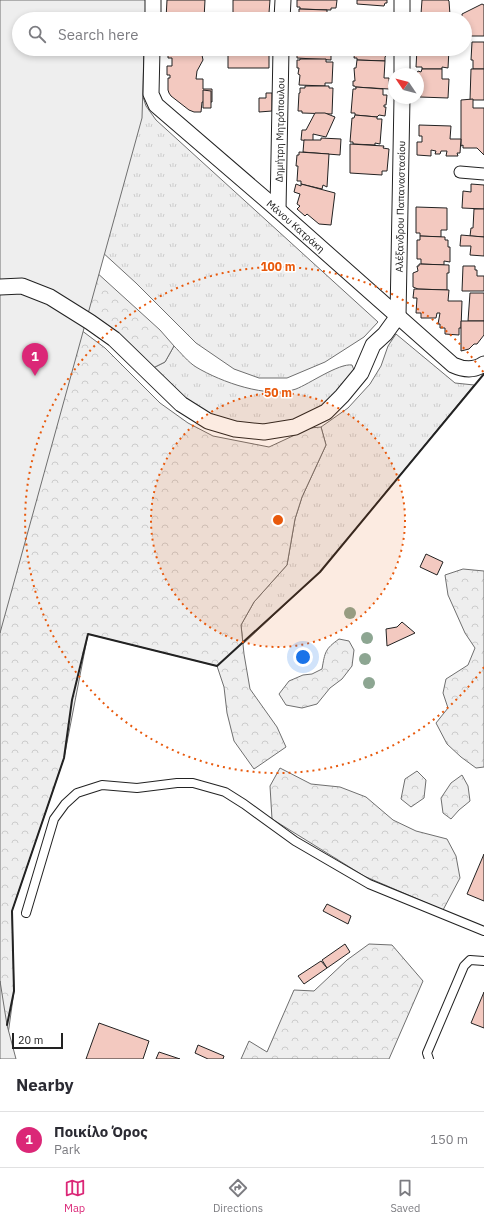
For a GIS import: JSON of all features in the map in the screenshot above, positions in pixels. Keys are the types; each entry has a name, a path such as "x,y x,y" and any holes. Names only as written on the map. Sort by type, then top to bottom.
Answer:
{"street":[{"path":"153,0 153,12"},
{"path":"282,0 282,12"},
{"path":"402,0 402,12"},
{"name":"Μάνου Κατράκη","path":"152,56 152,94 156,105 278,210 453,365 470,369 484,364"},
{"name":"Δημήτρη Μητρόπουλου","path":"278,210 282,56"},
{"path":"402,56 402,68"},
{"name":"Αλέξανδρου Παπαναστασίου","path":"398,316 402,104"},
{"path":"460,172 484,174"},
{"path":"0,287 22,286 50,297 90,322 114,339 181,404 208,421 235,429 264,432 295,427 326,412 342,396 361,373 373,345 385,334 398,316"}],"lane":[{"path":"26,912 54,819 64,804 77,793 102,785 137,788 177,783 193,783 225,792 295,841 369,884 484,931"},
{"path":"429,1059 427,1054 464,966 470,960 484,961"}],"green space":[{"path":"0,0 12,12 12,40"},
{"path":"0,0 146,0 145,12 12,12 12,56 144,56 142,118 0,633"},
{"path":"17,56 41,56 140,88 146,106 156,120 378,322 364,337 325,362 287,378 259,378 234,369 196,343 136,283 65,218"},
{"path":"0,191 84,261 160,330 174,346 165,362 151,369 51,292"},
{"path":"0,294 73,324 105,348 160,403 188,423 213,436 269,447 310,428 321,427 326,445 302,497 295,519 287,565 254,602 241,625 250,689 277,727 286,747 254,769 234,741 227,713 224,687 217,666 88,634 64,758 12,911 14,991 7,1042 0,1059"},
{"path":"396,334 455,383 474,385 320,572 243,644 241,625 254,602 287,565 295,519 302,497 326,445 321,427 348,408 370,384 381,366 388,346"},
{"path":"174,346 190,363 206,373 231,383 272,392 285,392 296,389 324,374 346,365 352,365 354,370 343,387 322,409 293,424 264,428 207,416 151,369 165,362"},
{"path":"463,569 484,571 484,767 476,768 447,744 436,723 448,708 443,693 446,679 468,665 475,648 465,633 448,595 445,575"},
{"path":"339,639 349,641 354,650 352,666 342,679 330,688 317,704 302,708 286,705 279,694 289,681 303,675 312,674 322,669 326,651"},
{"path":"280,768 311,784 340,787 366,797 393,820 416,831 447,839 456,856 460,878 443,910 364,876 272,819 270,786"},
{"path":"417,771 426,780 424,798 411,807 401,799 405,779"},
{"path":"462,775 468,786 470,801 451,819 443,813 441,798 451,783"},
{"path":"369,944 392,945 423,981 389,1059 241,1059 249,1041 267,1052 294,990 314,991 347,960"},
{"path":"0,981 7,1025 16,1059 0,1059"}],"building":[{"path":"167,0 205,0 204,12 166,12"},
{"path":"233,0 270,0 269,12 233,12"},
{"path":"297,0 337,0 336,8 331,8 331,10 300,9 300,7 297,7"},
{"path":"357,0 387,0 387,3 385,3 384,6 357,4"},
{"path":"422,0 449,1 450,12 421,12"},
{"path":"482,4 484,5 484,36 472,36 472,12 466,12"},
{"path":"299,9 327,10 327,12 299,12"},
{"path":"472,42 484,42 484,69 473,69 473,60 471,60"},
{"path":"168,56 202,56 203,60 197,71 196,79 203,79 203,89 212,89 212,102 202,102 201,112 189,110 169,93 168,78 170,78 170,75 167,75 167,66 172,66 172,58 168,58"},
{"path":"228,56 269,56 269,68 228,68"},
{"path":"297,56 331,56 331,60 297,58"},
{"path":"354,56 386,56 385,61 357,60 357,58 354,58"},
{"path":"417,56 449,56 448,68 442,67 442,69 424,69 422,67 416,67"},
{"path":"326,59 326,62 333,62 332,83 325,83 325,86 299,85 300,75 298,74 299,68 297,68 297,60"},
{"path":"357,60 385,61 384,78 388,78 388,89 353,86 353,81 355,81 354,68 356,68"},
{"path":"424,69 442,69 442,79 449,79 448,98 424,97"},
{"path":"471,69 484,69 484,100 470,100"},
{"path":"305,86 329,86 329,88 333,88 332,114 302,113 302,111 298,111 300,88 305,88"},
{"path":"356,87 383,89 383,95 387,95 386,105 384,105 384,107 386,107 385,116 379,115 377,117 355,115 355,113 351,113 353,89 356,89"},
{"path":"203,90 211,91 211,108 203,108"},
{"path":"266,93 272,93 272,111 259,112 259,98 266,98"},
{"path":"473,99 473,108 484,108 484,155 477,148 463,148 463,145 461,146 461,100"},
{"path":"315,113 325,113 335,117 326,137 313,134 313,141 301,140 302,130 306,130"},
{"path":"355,115 377,117 377,119 382,119 380,144 353,144 353,142 350,142 352,118 354,118"},
{"path":"419,125 451,126 450,139 461,139 460,153 457,153 458,156 446,156 447,151 441,151 440,154 435,154 436,151 431,150 431,156 417,155 417,142 422,142 422,136 419,136"},
{"path":"321,138 341,139 340,155 303,152 304,140 321,140"},
{"path":"350,144 384,146 383,148 389,149 387,171 382,171 382,175 350,173"},
{"path":"299,152 329,154 327,187 323,185 322,189 301,184 301,181 297,181 298,166 296,166 297,155 299,155"},
{"path":"296,184 335,193 331,225 319,224 307,214 305,216 297,209 300,206 297,204 300,194 294,192"},
{"path":"471,184 484,185 484,209 462,208 463,191 471,192"},
{"path":"416,207 447,208 447,230 441,230 441,237 420,236 420,233 416,233"},
{"path":"474,209 484,209 484,237 470,236 471,228 473,228"},
{"path":"461,235 484,237 484,256 470,255 471,246 460,246"},
{"path":"420,236 445,237 445,240 448,240 448,247 450,247 450,262 444,261 444,265 421,264 421,259 417,259 417,240 420,240"},
{"path":"419,264 449,265 449,273 447,273 447,290 418,289 413,287 413,273 418,271 417,266 419,266"},
{"path":"463,266 475,266 477,276 484,276 484,291 462,291"},
{"path":"414,289 449,290 448,301 462,301 461,328 459,328 459,335 445,334 445,328 440,328 440,324 438,324 440,313 437,313 436,318 421,318 421,313 416,313 417,298 413,298"},
{"path":"470,293 484,293 484,321 468,321"},
{"path":"461,321 484,321 484,335 477,344 474,344 469,349 461,351"},
{"path":"426,554 443,562 437,575 420,567"},
{"path":"402,622 415,633 387,646 386,629 397,627"},
{"path":"484,854 484,901 467,894"},
{"path":"327,904 351,916 348,924 323,911"},
{"path":"345,944 350,952 327,968 322,960"},
{"path":"321,961 327,968 304,984 298,976"},
{"path":"484,992 484,1028 471,1023"},
{"path":"99,1023 149,1041 143,1059 86,1059"},
{"path":"198,1045 224,1056 223,1059 208,1059 195,1053"},
{"path":"159,1052 180,1059 156,1059"}],"wall":[{"path":"7,1025 14,991 12,911 64,758 72,700 88,634 217,666 320,572 484,374"}],"place":[{"name":"Ποικίλο Όρος","path":"35,376"}]}
